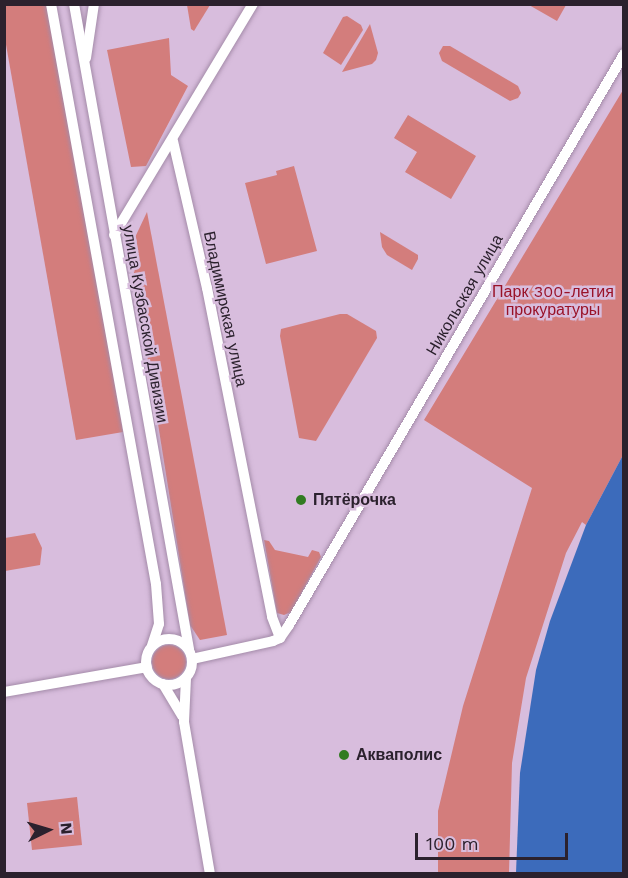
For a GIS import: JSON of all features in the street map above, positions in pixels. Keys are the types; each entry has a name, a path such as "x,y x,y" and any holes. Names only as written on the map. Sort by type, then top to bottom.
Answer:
{"street":[{"path":"4,692 147,667 146,659 159,624 156,584 51,4"},
{"name":"улица Кузбасской Дивизии","path":"74,4 190,654 190,672 186,678 184,722 210,873"},
{"path":"85,64 94,4"},
{"path":"114,235 173,141 253,4"},
{"name":"Никольская улица","path":"280,638 333,552 624,54"},
{"name":"Владимирская улица","path":"173,141 207,288 272,616 280,638"},
{"path":"152,646 165,639 172,639 190,654 265,644 280,638"},
{"name":"улица Кузбасской Дивизии","path":"147,667 154,679 163,684 184,722"},
{"path":"163,684 174,684 186,678"}],"green space":[{"path":"4,5 51,5 123,432 76,440 5,39"},
{"path":"187,5 210,5 194,31 191,29"},
{"path":"529,5 566,5 557,21"},
{"path":"347,16 361,25 363,30 341,65 323,53 343,17"},
{"path":"370,24 378,53 376,60 372,64 342,72"},
{"path":"169,38 171,75 188,86 146,166 131,167 107,50"},
{"path":"443,46 450,46 518,86 521,93 518,98 510,101 442,61 439,53"},
{"name":"Парк 300-летия прокуратуры","path":"623,90 623,455 586,525 582,522 566,553 526,678 512,763 509,873 438,873 438,811 463,706 532,488 424,420"},
{"path":"408,115 476,156 451,199 405,172 417,152 394,138"},
{"path":"294,166 317,251 266,264 245,183 277,175 276,171"},
{"path":"147,212 227,635 200,640 190,625 130,248"},
{"path":"380,232 418,255 412,270 387,255 382,247"},
{"path":"347,314 376,331 377,338 316,441 299,438 280,336 281,329"},
{"path":"35,533 42,548 40,565 5,571 5,538"},
{"path":"264,540 269,541 275,550 308,557 312,550 319,552 321,557 291,612 284,615 277,613"},
{"path":"169,645 181,650 186,662 181,674 169,679 157,674 152,662 157,650"},
{"path":"77,797 82,845 32,850 27,803"}],"water":[{"path":"623,455 623,873 516,873 520,773 536,670 550,621 586,525"}],"place":[{"name":"Пятёрочка","path":"301,500"},
{"name":"Акваполис","path":"344,755"}]}
